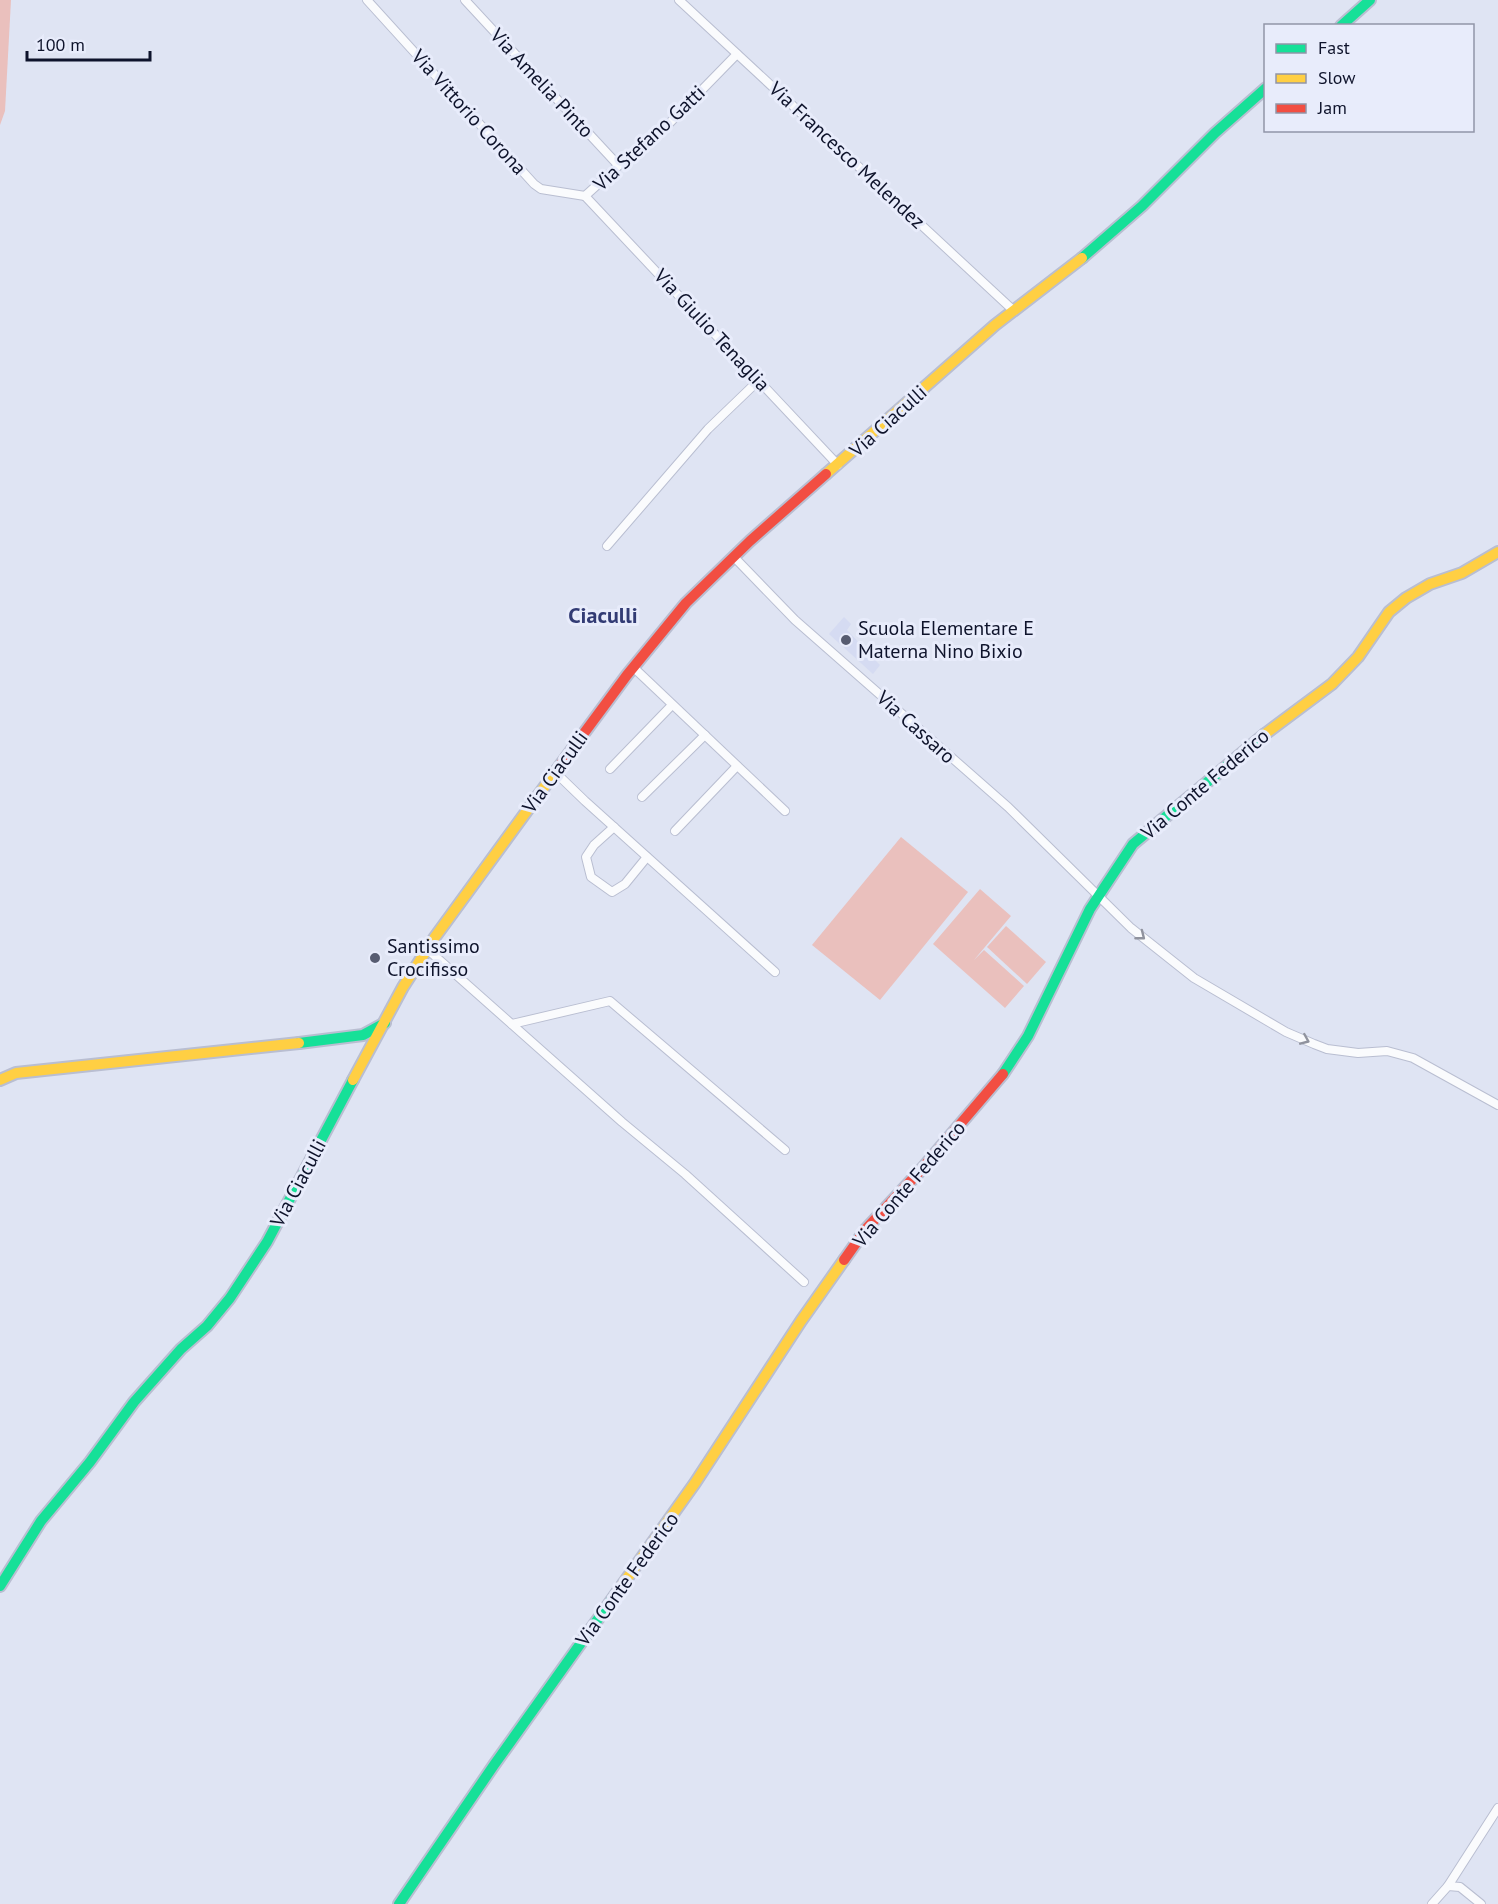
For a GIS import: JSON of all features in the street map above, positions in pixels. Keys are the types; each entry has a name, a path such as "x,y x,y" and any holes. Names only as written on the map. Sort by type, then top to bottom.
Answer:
{"street":[{"name":"Via Vittorio Corona","path":"367,0 534,184 541,189 585,196"},
{"name":"Via Amelia Pinto","path":"465,0 618,165"},
{"name":"Via Francesco Melendez","path":"679,0 1014,311"},
{"path":"1343,24 1370,0"},
{"name":"Via Stefano Gatti","path":"585,196 618,165 654,139 737,54"},
{"name":"Via Ciaculli","path":"0,1586 41,1521 90,1462 134,1402 181,1349 207,1326 230,1298 267,1242 403,987 427,949 633,667 686,603 734,557 995,325 1062,275 1142,206 1215,133 1264,90"},
{"name":"Via Giulio Tenaglia","path":"585,196 838,465"},
{"path":"607,546 708,429 759,380"},
{"name":"Via Conte Federico","path":"399,1904 494,1765 695,1483 801,1321 866,1229 1001,1078 1028,1036 1085,917 1133,844 1156,822 1264,734 1332,684 1358,657 1389,612 1406,598 1430,584 1462,573 1498,552"},
{"name":"Via Cassaro","path":"734,557 795,620 1008,807 1131,928 1194,978 1286,1032 1327,1050 1358,1053 1387,1051 1413,1058 1498,1105"},
{"path":"633,667 784,811"},
{"path":"610,769 672,705"},
{"path":"642,797 705,735"},
{"path":"675,831 737,766"},
{"path":"556,772 775,972"},
{"path":"614,827 594,845 586,857 591,877 612,892 625,884 647,857"},
{"path":"427,949 622,1122 685,1174 804,1282"},
{"path":"512,1024 610,1001 785,1150"},
{"path":"0,1080 16,1073 347,1038 363,1035 385,1023"},
{"path":"1432,1904 1448,1886 1498,1808"},
{"path":"1448,1886 1460,1887 1481,1904"}],"shaded area":[{"path":"0,0 11,0 5,111 0,125"},
{"name":"Scuola Elementare E Materna Nino Bixio","path":"844,617 851,624 847,630 866,650 870,646 877,654 874,659 880,665 873,674 829,634"},
{"path":"901,837 968,892 880,1000 812,945"},
{"path":"980,889 1011,916 974,960 984,950 1024,986 1005,1008 933,944"},
{"path":"1006,926 1046,962 1027,984 987,947"}],"traffic: fast":[{"path":"1343,24 1370,0"},
{"path":"1082,258 1142,206 1215,133 1264,90"},
{"path":"1003,1074 1028,1036 1090,909 1133,844 1265,734"},
{"path":"299,1043 363,1035 385,1023"},
{"path":"0,1586 41,1521 90,1462 134,1402 181,1349 207,1326 230,1298 267,1242 353,1080"},
{"path":"399,1904 494,1765 618,1591"}],"traffic: slow":[{"path":"826,474 995,325 1082,258"},
{"path":"1265,734 1332,684 1358,657 1389,612 1406,598 1430,584 1462,573 1498,552"},
{"path":"353,1080 403,987 435,937 556,771"},
{"path":"0,1080 16,1073 299,1043"},
{"path":"618,1591 695,1483 801,1321 844,1260"}],"traffic: jam":[{"path":"556,771 627,675 686,603 750,541 826,474"},
{"path":"844,1260 866,1229 921,1170 1003,1074"}],"place":[{"name":"Scuola Elementare E Materna Nino Bixio","path":"846,640"},
{"name":"Santissimo Crocifisso","path":"375,958"}],"district":[{"name":"Ciaculli","path":"603,615"}]}
